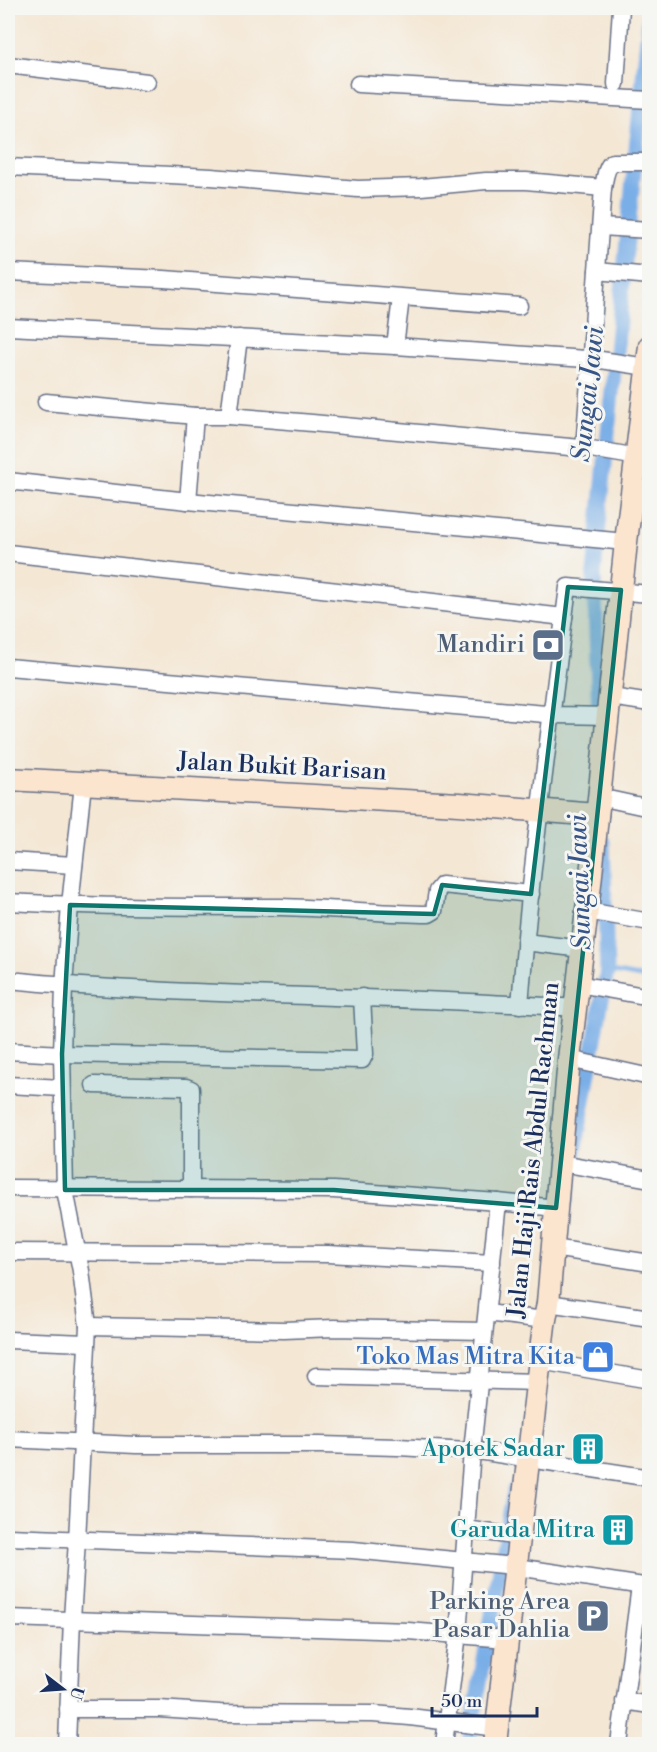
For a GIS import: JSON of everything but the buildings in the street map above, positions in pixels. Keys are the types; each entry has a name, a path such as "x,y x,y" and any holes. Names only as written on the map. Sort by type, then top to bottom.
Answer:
{"street":[{"path":"616,84 621,8"},
{"path":"8,65 147,82"},
{"path":"358,84 650,100"},
{"path":"588,449 601,272 608,227 603,188 606,173 608,165 612,162 650,162"},
{"path":"8,167 211,177 357,189 421,187 486,181 526,181 603,188"},
{"path":"608,227 648,230"},
{"path":"8,272 164,279 519,306"},
{"path":"601,272 644,276"},
{"path":"395,346 401,298"},
{"path":"8,327 395,346 596,360 644,359"},
{"path":"229,416 239,338"},
{"name":"Jalan Haji Rais Abdul Rachman","path":"492,1733 500,1638 510,1566 510,1535 521,1457 539,1372 542,1314 553,1248 551,1207 561,1163 569,1059 569,1008 578,984 577,948 588,905 594,809 605,709 614,590 620,541 641,499 633,456 645,417 644,359"},
{"path":"46,402 195,416 229,416 588,449 633,456"},
{"path":"188,501 195,416"},
{"path":"8,481 188,501 620,541"},
{"path":"8,553 564,617"},
{"path":"526,1005 532,944 531,894 546,811 564,617 572,588 650,594"},
{"path":"8,668 554,714 650,703"},
{"name":"Jalan Bukit Barisan","path":"8,779 546,811 594,809"},
{"path":"67,1744 87,1334 78,1252 65,1190 62,1054 70,905 83,784"},
{"path":"594,809 650,808"},
{"path":"8,861 74,865"},
{"path":"8,902 164,908 284,907 422,915 434,911 437,891 442,885 531,894"},
{"path":"588,905 650,922"},
{"path":"532,944 577,948"},
{"path":"8,980 64,986 306,997 362,997 569,1008"},
{"path":"578,984 650,997"},
{"path":"8,1051 362,1060 365,1054 362,997"},
{"path":"569,1059 650,1077"},
{"path":"8,1085 62,1088"},
{"path":"94,1085 191,1089 191,1189"},
{"path":"561,1163 650,1179"},
{"path":"8,1188 334,1190 551,1207"},
{"path":"444,1744 451,1722 461,1635 484,1380 484,1331 492,1314 492,1263 503,1202"},
{"path":"553,1248 650,1263"},
{"path":"8,1252 328,1254 492,1263"},
{"path":"492,1314 650,1318"},
{"path":"8,1340 87,1334 334,1328 484,1331"},
{"path":"316,1376 511,1382 539,1372 650,1380"},
{"path":"8,1439 136,1445 398,1447 521,1457 650,1478"},
{"path":"470,1530 510,1535"},
{"path":"8,1537 353,1550 510,1566 645,1586 624,1701 619,1744"},
{"path":"8,1618 408,1631 500,1638"},
{"path":"624,1701 650,1705"},
{"path":"68,1709 373,1714 451,1722 492,1733"}],"highlighted area":[{"path":"568,587 621,590 556,1208 334,1190 65,1190 62,1054 70,905 434,914 442,885 531,894"}],"waterway":[{"name":"Sungai Jawi","path":"599,716 594,574 650,8"},
{"name":"Sungai Jawi","path":"566,1201 607,971 603,842"},
{"path":"607,971 650,979"},
{"name":"Sungai Jawi","path":"469,1744 514,1491"}],"place":[{"name":"Mandiri","path":"548,645"},
{"name":"Toko Mas Mitra Kita","path":"598,1357"},
{"name":"Apotek Sadar","path":"588,1449"},
{"name":"Garuda Mitra","path":"618,1530"},
{"name":"Parking Area Pasar Dahlia","path":"593,1616"}]}
